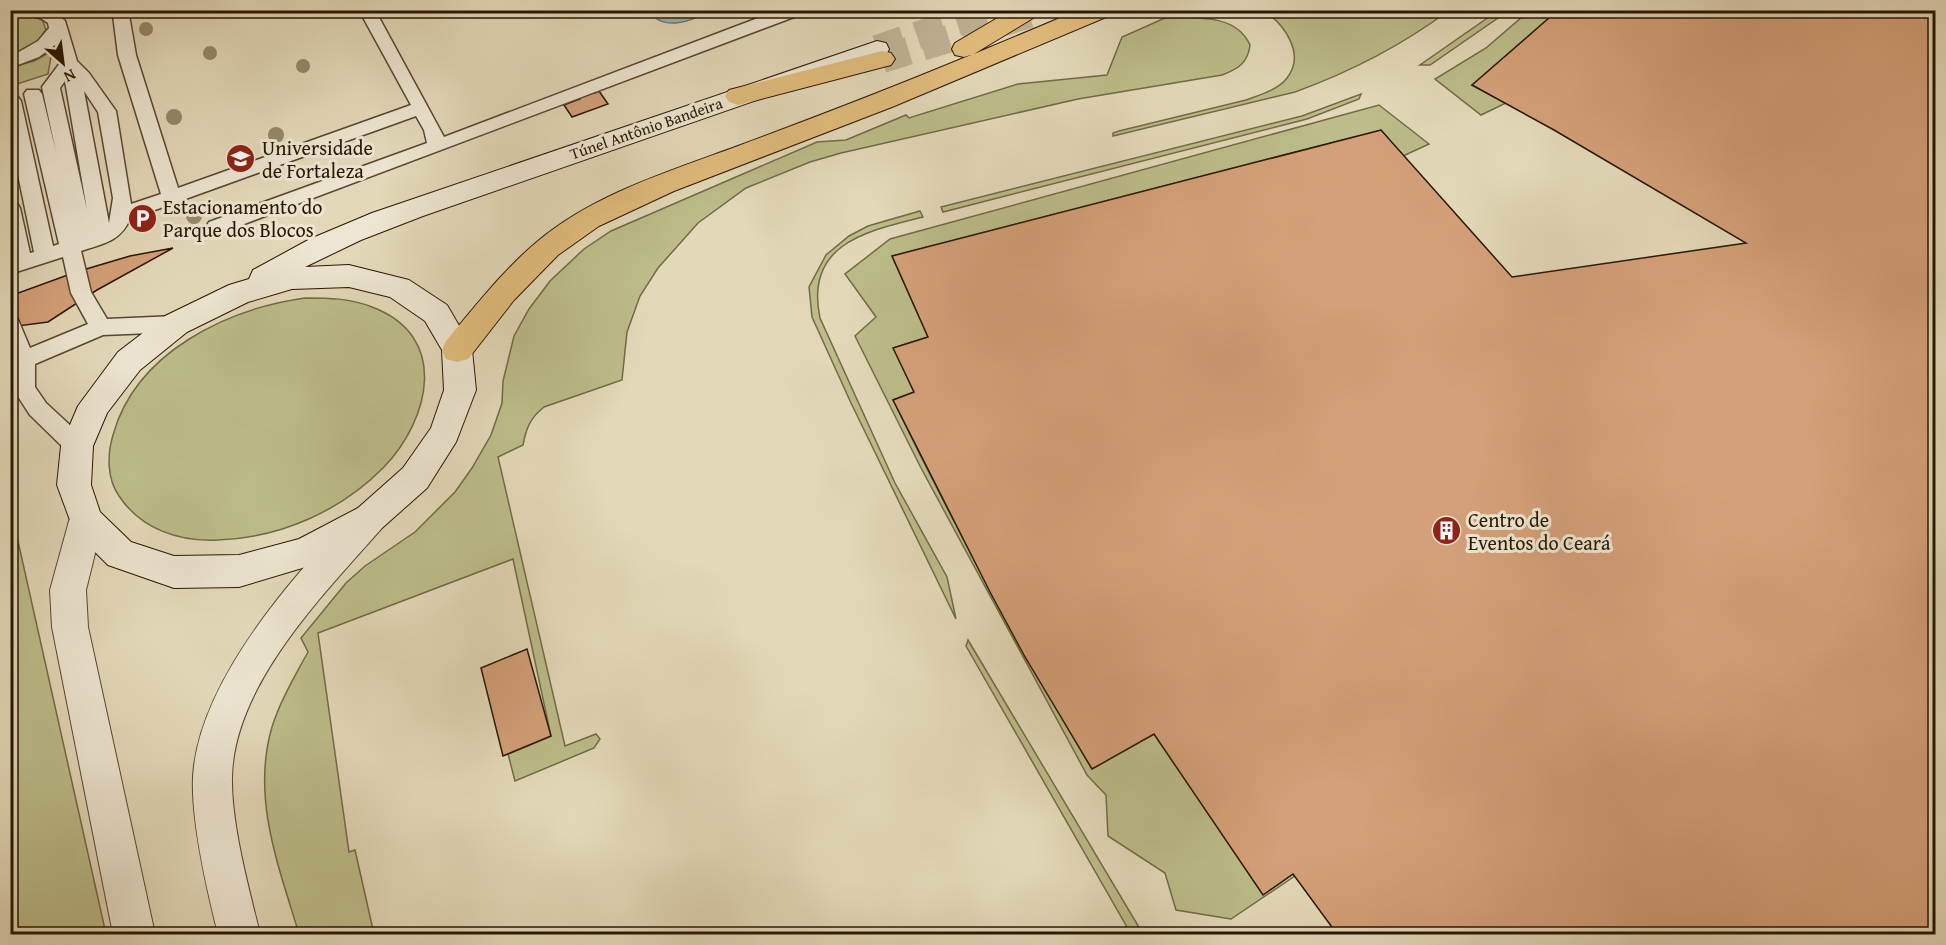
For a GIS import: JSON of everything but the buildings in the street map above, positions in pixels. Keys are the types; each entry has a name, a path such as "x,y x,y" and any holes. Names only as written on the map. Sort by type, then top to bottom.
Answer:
{"highway":[{"path":"779,139 868,94 928,69 1029,10"},
{"path":"457,350 504,292 541,255 589,219 664,184 883,101 1102,10"},
{"path":"738,96 879,54"}],"main road":[{"name":"Túnel Antônio Bandeira","path":"239,293 289,261 325,244 415,209 738,96"},
{"path":"239,934 224,874 213,792 213,769 226,712 240,682 304,592 370,518 415,478 445,434 460,390 457,350 436,313 399,288 349,276 292,278 239,293 176,324 129,362 94,406 76,446 74,485 86,521 120,554 174,572 239,571 307,552 370,518"},
{"path":"86,521 68,591 70,627 134,934"}],"lane":[{"path":"124,10 121,15 127,55 171,197"},
{"path":"367,10 433,130 437,146"},
{"path":"216,227 796,10"},
{"path":"10,13 37,11 52,15 57,21 75,73 86,242 81,293 101,327"},
{"path":"10,63 46,46 58,28"},
{"path":"45,255 11,101 51,87 75,73"},
{"path":"10,208 17,265 86,242 116,228 121,215 122,198 107,111 75,73"},
{"path":"51,87 86,242"},
{"path":"33,94 86,242"},
{"path":"121,215 421,108"},
{"path":"10,323 24,359 24,389 38,409 76,446"},
{"path":"24,359 101,327 176,324"}],"green space":[{"path":"1499,10 1508,11 1430,65 1420,65"},
{"path":"1264,11 1448,11 1412,36 1374,57 1336,76 1295,92 1113,136 1113,133 1119,131 1246,100 1279,86 1292,69 1293,50 1285,32"},
{"path":"1529,11 1558,11 1472,85 1506,103 1481,115 1435,79 1486,48"},
{"path":"24,15 42,19 46,30 35,45 11,56 11,17"},
{"path":"1165,18 1201,18 1225,22 1244,35 1250,45 1247,56 1237,68 1222,75 1078,99 810,162 746,188 698,223 658,268 640,296 627,332 622,380 544,407 529,424 523,445 498,457 565,746 596,734 600,739 594,748 515,781 508,754 551,736 513,559 318,633 349,852 355,850 374,934 299,934 270,832 265,780 266,754 275,717 308,652 301,638 346,583 365,566 415,532 455,492 472,468 491,435 502,403 503,381 514,336 529,309 550,281 584,249 611,231 817,142 846,140 906,115 909,118 1018,84 1107,75 1122,37"},
{"path":"52,51 48,74 11,86 11,67 34,61"},
{"path":"1361,94 1359,99 1307,119 943,212 941,207 1302,116"},
{"path":"1379,105 1429,144 1403,156 1381,130 892,256 928,337 894,348 914,392 893,400 988,586 1092,769 1154,734 1263,894 1293,874 1295,876 1231,919 1176,910 1165,873 1108,836 1106,795 1087,775 921,468 855,336 876,317 845,274 890,239"},
{"path":"920,211 923,217 862,235 831,257 822,273 818,293 820,318 895,483 947,577 956,619 851,403 812,317 809,287 826,255 849,236 868,226"},
{"path":"305,298 331,298 364,304 397,320 413,337 422,358 424,380 421,403 400,448 384,467 349,497 308,519 264,534 218,540 189,539 162,531 138,517 115,489 110,475 109,459 113,435 125,406 142,380 163,358 216,324 245,312"},
{"path":"11,510 106,934 11,934"},
{"path":"968,640 1143,934 1131,934 966,646"}],"water":[{"path":"650,11 705,11 685,22 668,23 655,17"}],"tunnel":[{"path":"877,49 994,10"},
{"path":"882,59 1043,10"}],"place":[{"name":"Universidade de Fortaleza","path":"241,159"},
{"name":"Estacionamento do Parque dos Blocos","path":"142,218"},
{"name":"Centro de Eventos do Ceará","path":"1447,531"}]}
